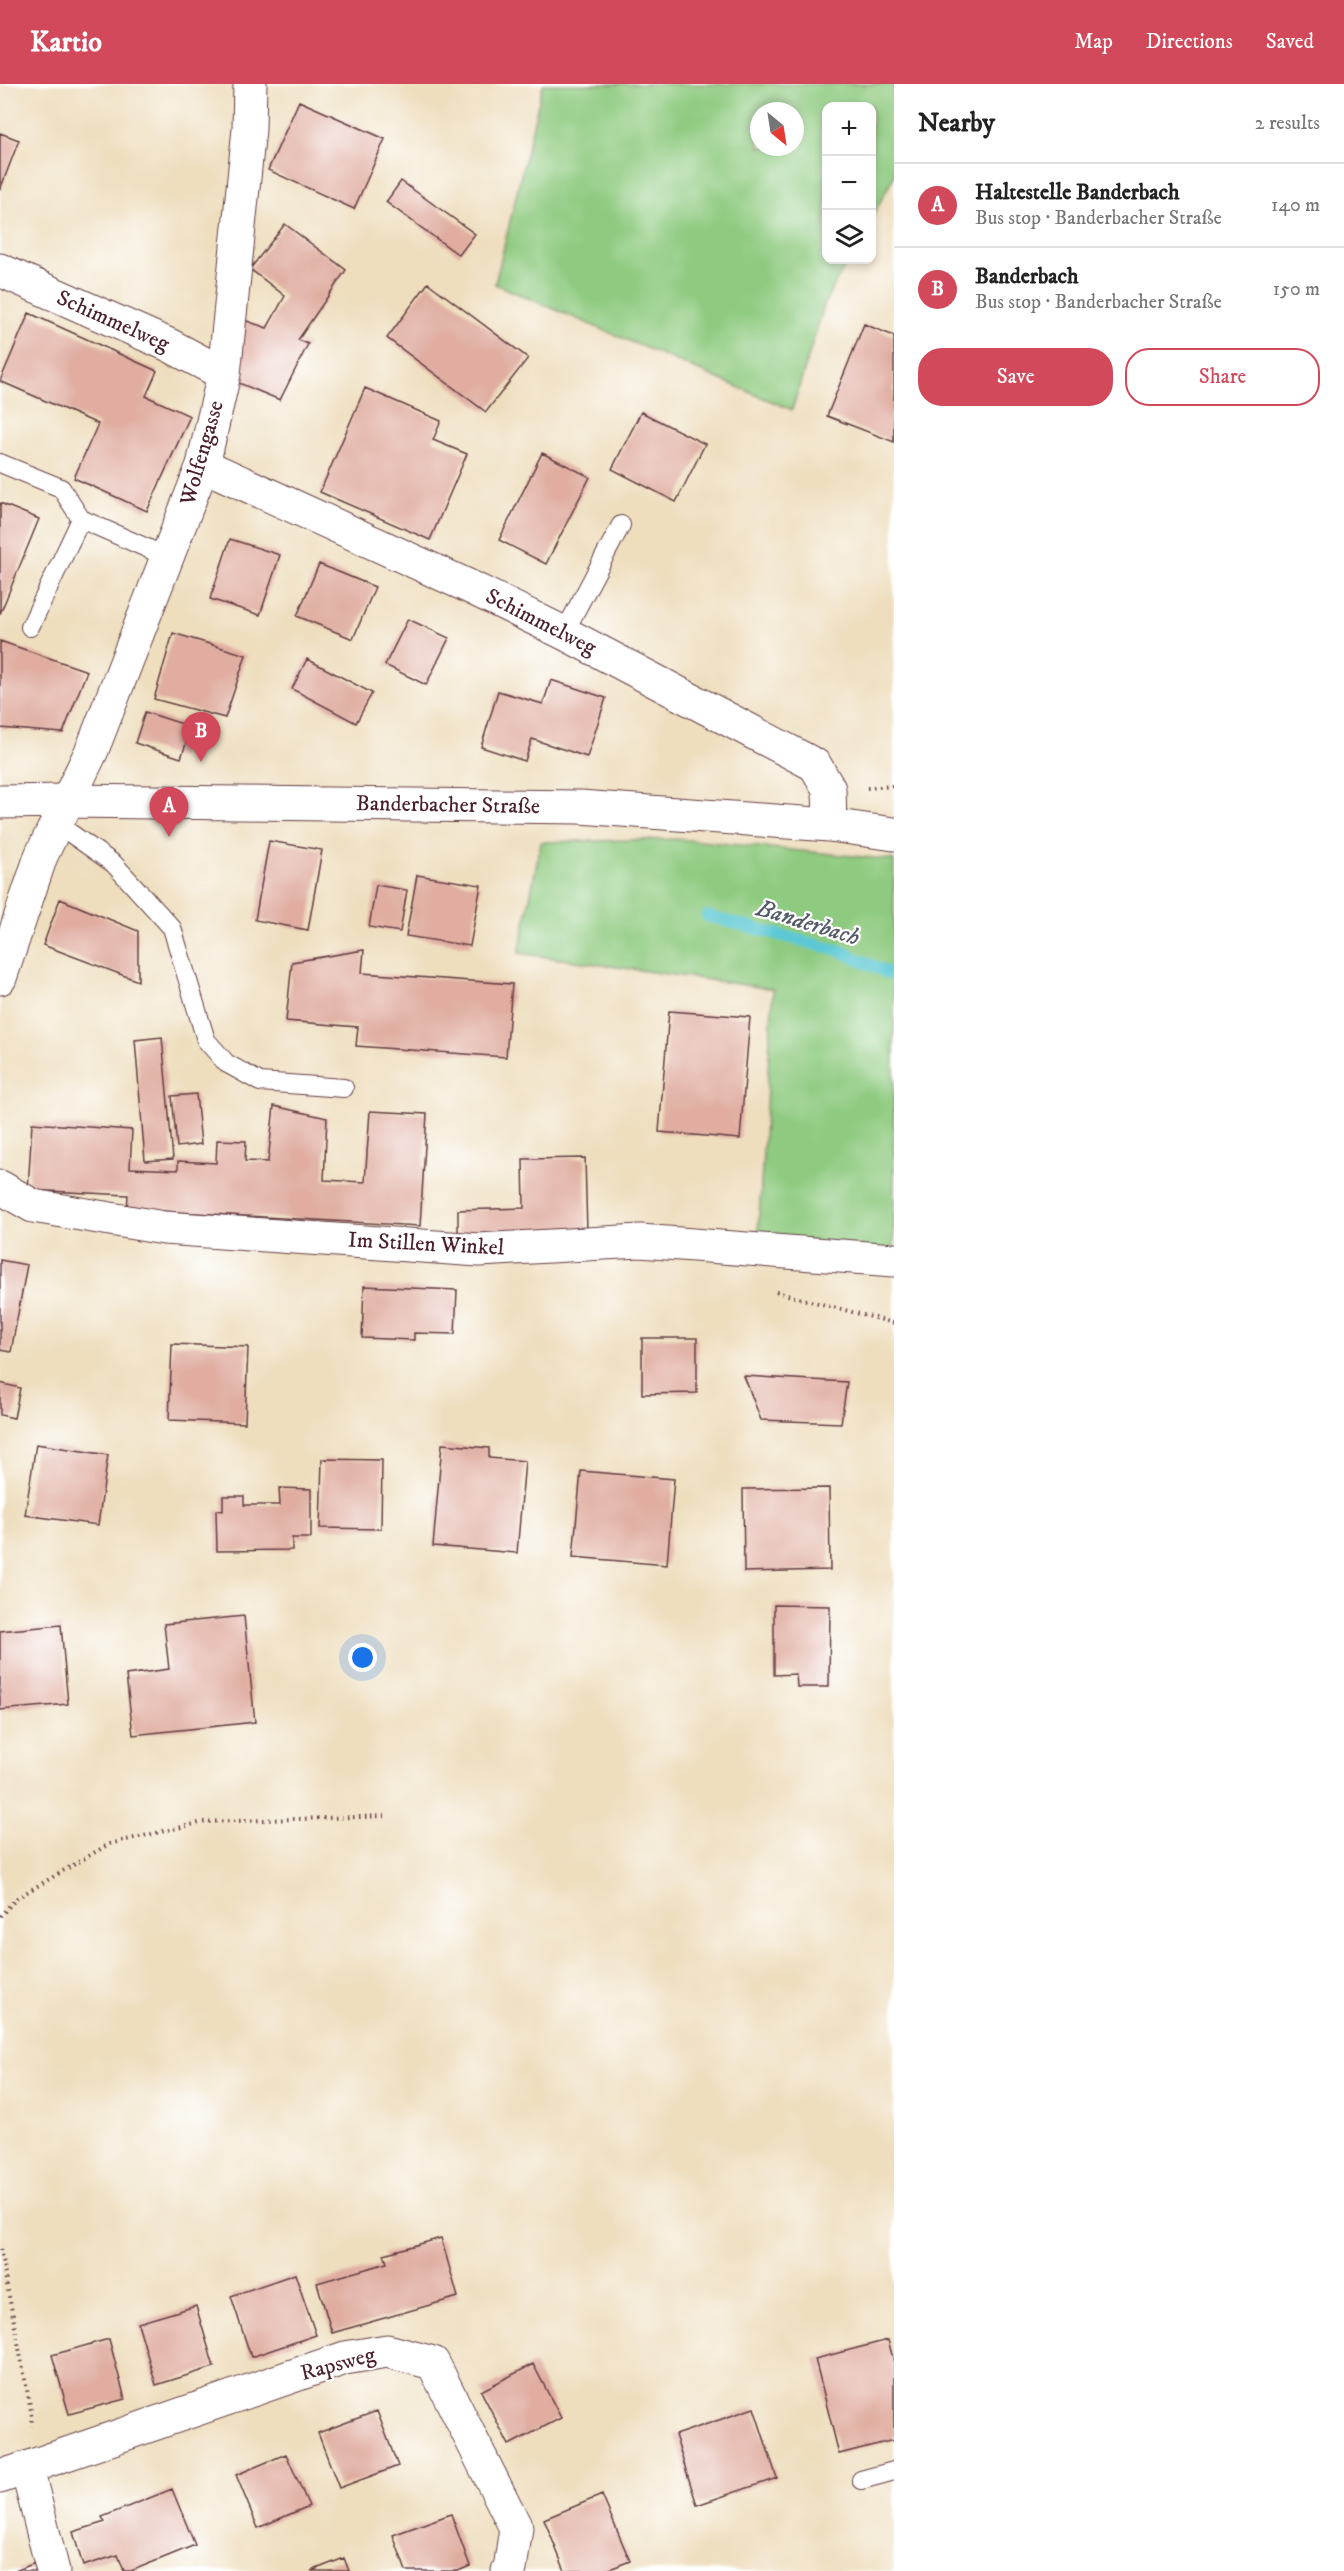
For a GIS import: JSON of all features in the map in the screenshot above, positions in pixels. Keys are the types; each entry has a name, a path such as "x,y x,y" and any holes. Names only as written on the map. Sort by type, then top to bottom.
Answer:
{"street":[{"name":"Wolfengasse","path":"62,812 92,750 203,465 224,374 249,129 250,84"},
{"name":"Schimmelweg","path":"0,270 169,345 224,374"},
{"name":"Schimmelweg","path":"203,465 468,586 564,633 815,765 829,789 830,825"},
{"name":"Banderbacher Straße","path":"0,802 62,812 580,807 830,825 894,834"},
{"path":"0,978 41,856 62,812"},
{"name":"Im Stillen Winkel","path":"0,1187 33,1206 164,1228 479,1250 640,1241 894,1260"},
{"name":"Rapsweg","path":"14,2473 345,2358 387,2351 433,2363 516,2528 508,2571"},
{"path":"14,2473 53,2571"}],"lane":[{"path":"0,463 61,488 81,519 167,557"},
{"path":"30,627 81,519"},
{"path":"564,633 621,525"},
{"path":"62,812 114,864 172,928 206,1040 226,1064 260,1082 344,1088"},
{"path":"861,2480 894,2471"}],"path":[{"path":"0,1916 17,1898 109,1844 203,1822 388,1816"},
{"path":"0,2249 32,2416 14,2473"}],"green space":[{"path":"543,84 894,84 894,176 876,210 876,102 822,102 822,264 846,264 825,302 792,410 495,284"},
{"path":"678,839 894,860 894,1254 758,1235 773,989 519,953 541,842"}],"building":[{"path":"299,101 385,139 354,209 268,170"},
{"path":"0,133 19,140 0,190"},
{"path":"401,181 475,234 459,255 386,202"},
{"path":"285,224 346,270 298,340 308,344 280,400 239,383 244,320 267,328 285,296 250,269"},
{"path":"428,283 528,358 486,412 387,338"},
{"path":"29,313 157,371 146,396 190,416 147,511 74,478 98,424 0,381"},
{"path":"864,324 894,336 894,442 827,416"},
{"path":"365,388 441,421 433,440 467,454 430,540 320,492"},
{"path":"641,412 705,444 676,502 612,469"},
{"path":"542,453 590,477 546,564 499,540"},
{"path":"0,503 39,519 0,614"},
{"path":"230,539 280,555 260,615 210,599"},
{"path":"319,564 375,587 353,639 297,616"},
{"path":"408,619 449,638 426,685 385,665"},
{"path":"173,633 246,655 225,718 154,699"},
{"path":"0,641 87,671 63,733 0,728"},
{"path":"307,659 372,693 356,723 292,689"},
{"path":"551,680 606,698 587,757 532,739 525,761 481,747 498,691 543,704"},
{"path":"145,712 192,727 181,758 135,743"},
{"path":"269,841 322,850 308,930 255,920"},
{"path":"417,875 481,885 470,946 406,936"},
{"path":"376,885 407,890 400,932 369,927"},
{"path":"60,899 138,931 138,981 43,945"},
{"path":"364,950 362,973 512,984 506,1057 356,1046 358,1027 286,1021 292,962"},
{"path":"669,1011 750,1017 740,1139 659,1132"},
{"path":"162,1037 173,1159 145,1161 135,1040"},
{"path":"196,1094 201,1144 177,1147 172,1096"},
{"path":"274,1106 327,1118 324,1180 365,1182 370,1111 427,1114 420,1226 127,1209 128,1195 28,1190 32,1123 132,1130 130,1168 178,1170 178,1161 216,1163 217,1140 246,1141 245,1161 268,1162"},
{"path":"585,1158 587,1233 458,1236 458,1210 524,1208 523,1159"},
{"path":"0,1260 27,1265 11,1352 0,1350"},
{"path":"364,1286 457,1290 455,1334 414,1333 414,1340 362,1338"},
{"path":"642,1338 697,1338 697,1393 642,1394"},
{"path":"172,1344 248,1347 245,1423 169,1420"},
{"path":"744,1376 847,1382 841,1423 761,1420"},
{"path":"0,1383 20,1388 14,1418 0,1415"},
{"path":"36,1444 108,1455 98,1525 25,1515"},
{"path":"442,1444 489,1448 489,1458 525,1461 517,1553 433,1546"},
{"path":"322,1459 382,1460 381,1529 320,1528"},
{"path":"581,1471 674,1479 667,1565 573,1557"},
{"path":"279,1488 311,1489 311,1538 292,1538 292,1550 217,1551 216,1510 223,1511 223,1496 244,1496 244,1505 280,1505"},
{"path":"829,1488 830,1570 744,1572 743,1489"},
{"path":"774,1605 830,1606 829,1687 797,1687 796,1674 774,1675"},
{"path":"244,1616 255,1722 133,1735 126,1675 169,1669 164,1624"},
{"path":"61,1625 68,1704 0,1710 0,1631"},
{"path":"441,2238 458,2297 332,2333 317,2283 387,2263 384,2254"},
{"path":"295,2274 316,2335 251,2357 231,2296"},
{"path":"196,2306 214,2367 156,2385 138,2323"},
{"path":"109,2339 125,2399 69,2414 52,2355"},
{"path":"888,2340 894,2362 894,2440 839,2454 815,2359"},
{"path":"533,2364 561,2418 509,2445 481,2391"},
{"path":"754,2408 777,2478 697,2505 675,2435"},
{"path":"377,2411 398,2466 339,2488 318,2433"},
{"path":"286,2454 309,2506 258,2528 236,2475"},
{"path":"172,2489 195,2545 131,2571 124,2571 118,2555 83,2566 73,2532 105,2522 102,2517"},
{"path":"602,2495 630,2561 605,2571 565,2571 544,2519"},
{"path":"451,2514 470,2566 458,2571 406,2571 393,2535"},
{"path":"344,2558 349,2571 311,2571"},
{"path":"35,2563 37,2571 15,2571"}],"waterway":[{"name":"Banderbach","path":"707,916 841,951 894,976"}],"place":[{"name":"Banderbach","path":"201,762"},
{"name":"Haltestelle Banderbach","path":"169,837"}]}
